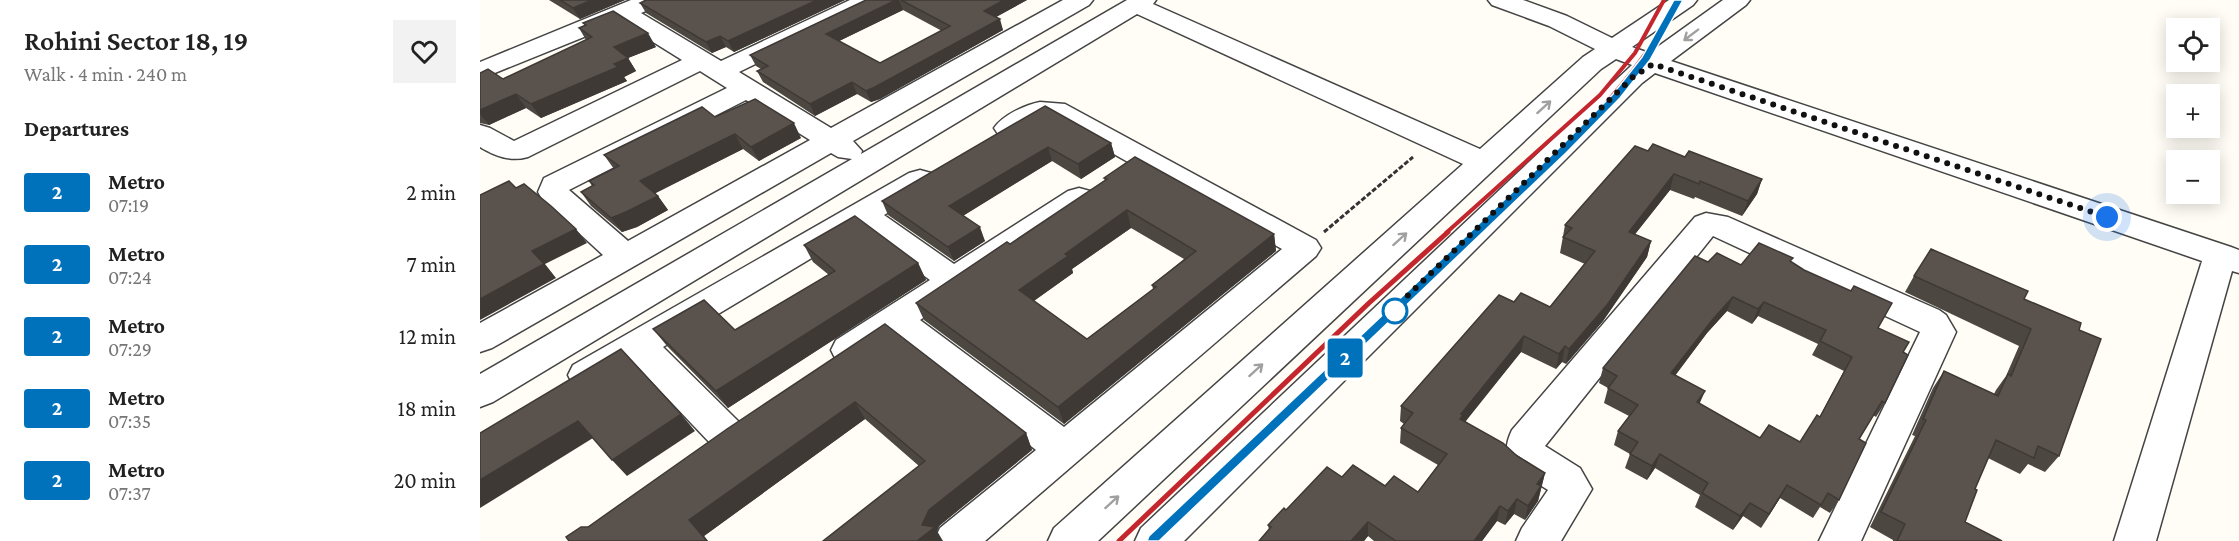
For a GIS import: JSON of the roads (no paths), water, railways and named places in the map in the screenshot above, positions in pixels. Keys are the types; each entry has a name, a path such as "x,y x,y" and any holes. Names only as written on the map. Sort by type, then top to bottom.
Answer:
{"street":[{"path":"480,50 612,6 652,0"},
{"path":"480,134 504,149 518,151 710,66 868,0"},
{"path":"480,339 1081,0"},
{"path":"1500,0 1558,21 1614,49 1653,64 2230,258 2204,308 2135,541"},
{"path":"1069,541 1593,63 1684,0"},
{"path":"1156,541 1633,77 1738,0"},
{"path":"480,392 1140,3 1484,162"},
{"path":"612,6 868,163"},
{"path":"480,72 612,6"},
{"path":"626,257 553,192 555,185 747,89"},
{"path":"956,541 1305,248 1051,108 1040,110 980,145"},
{"path":"819,370 1140,157"},
{"path":"559,391 940,168"},
{"path":"861,214 954,281"},
{"path":"1537,541 1572,489 1566,480 1525,452 1526,441 1706,224 1717,225 1927,319 1938,329 1840,541"},
{"path":"895,320 1065,450"},
{"path":"638,344 725,434"}],"railway":[{"path":"1446,233 1600,95 1635,53 1664,0"},
{"path":"1476,233 1560,152 1613,96 1637,66 1679,0"},
{"path":"1119,541 1369,303 1448,232"},
{"path":"1154,541 1478,232"}],"metro line":[{"name":"2","path":"1154,541 1562,151 1616,96 1646,58 1679,0"}]}
